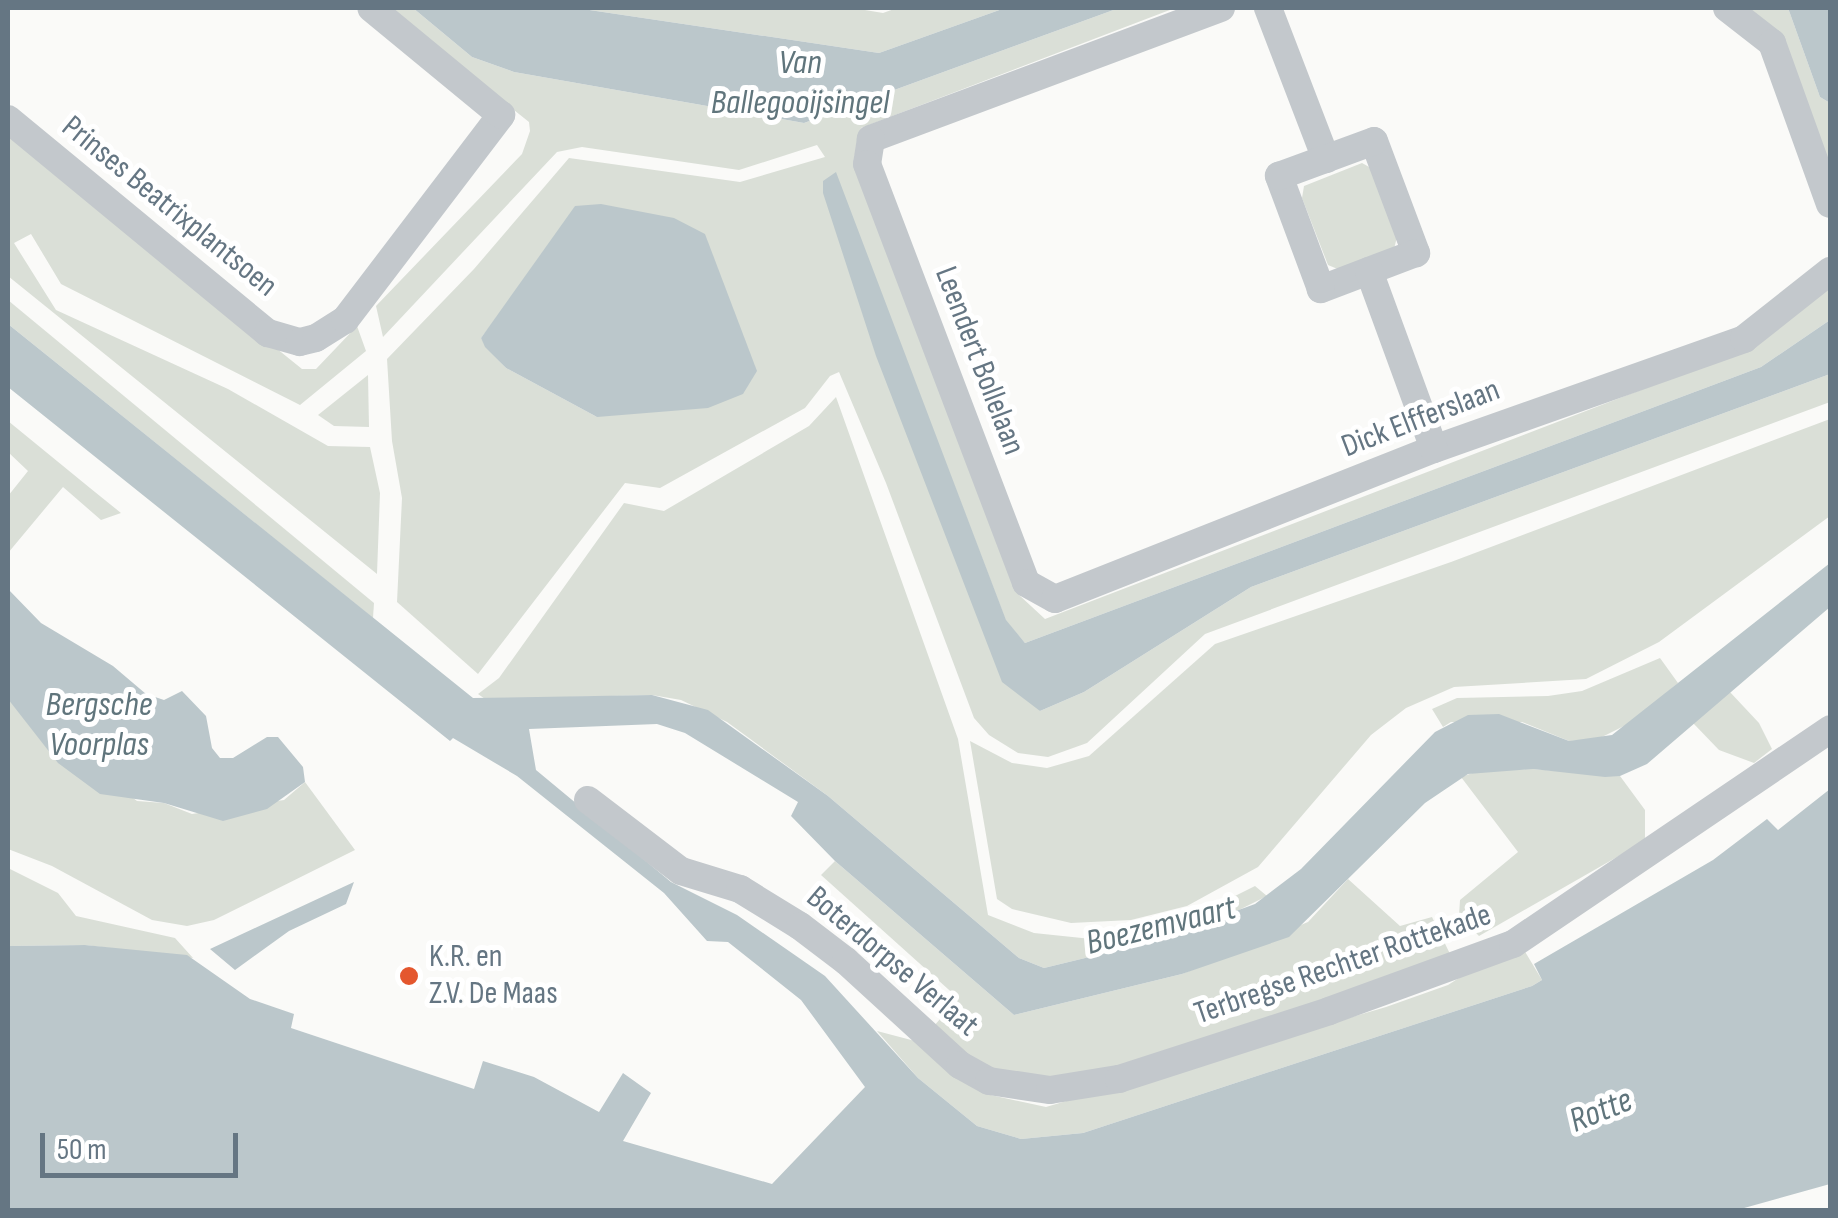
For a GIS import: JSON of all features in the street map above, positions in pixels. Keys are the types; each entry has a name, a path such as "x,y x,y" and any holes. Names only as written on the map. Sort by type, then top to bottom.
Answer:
{"street":[{"name":"Prinses Beatrixplantsoen","path":"8,120 268,333 300,342 332,331 345,320 501,115 371,8"},
{"name":"Leendert Bollelaan","path":"1026,583 867,164 871,139 1221,8"},
{"path":"1268,8 1326,159"},
{"path":"1727,8 1772,43 1830,204"},
{"path":"1374,141 1416,253 1321,288 1279,176 1326,159 1374,141"},
{"path":"1369,271 1434,449"},
{"name":"Dick Elfferslaan","path":"1026,583 1056,600 1434,449 1744,339 1830,272"},
{"name":"Terbregse Rechter Rottekade","path":"1119,1079 1329,1012 1513,944 1830,730"},
{"name":"Boterdorpse Verlaat","path":"588,800 681,871 740,889 800,926 846,961 945,1053 989,1081 1050,1090 1119,1079"}],"shaded area":[{"path":"387,8 413,8 472,57 514,72 804,123 1119,8 1175,8 861,128 853,163 1018,594 1045,619 1750,348 1830,287 1830,320 1761,367 1025,643 1006,621 835,172 1040,711 1084,692 1251,587 1830,374 1830,402 1205,634 1087,743 1048,757 1018,753 989,735 974,718 886,483 839,372 830,376 805,408 660,488 625,483 478,674 397,602 402,498 392,441 387,359 474,269 569,158 740,182 825,157 817,145 739,170 582,147 557,152 383,337 376,306 522,154 529,122","holes":["502,311 597,417 506,368 486,347 481,338"]},
{"path":"576,8 853,8 883,13 897,8 1005,8 879,53"},
{"path":"1748,8 1788,8 1820,97 1830,103 1830,169"},
{"path":"8,132 302,369 316,369 357,326 366,351 300,405 61,284 31,234 14,243 56,310 228,389 328,446 370,447 380,493 377,574 8,276"},
{"path":"1362,163 1371,168 1397,237 1394,249 1340,270 1328,265 1302,198 1304,186"},
{"path":"8,300 374,603 373,618 8,324"},
{"path":"368,375 369,427 334,426 318,415"},
{"path":"836,397 958,739 988,915 1034,933 1101,940 1187,920 1255,886 1267,896 1219,920 1151,942 1044,968 1019,958 828,796 727,722 681,700 652,695 485,699 478,694 499,678 624,503 664,511 809,426"},
{"path":"1830,419 1830,516 1659,642 1586,679 1454,687 1406,708 1371,735 1258,867 1187,906 1131,920 1071,923 1012,909 997,899 970,741 1012,763 1047,768 1089,756 1215,644 1451,562"},
{"path":"8,421 121,513 101,520 63,487 8,553 8,496 28,471 8,452"},
{"path":"1660,658 1678,683 1632,722 1596,740 1569,741 1522,722 1451,722 1443,727 1432,709 1457,698 1548,696 1582,691"},
{"path":"1729,691 1759,723 1772,749 1754,763 1719,750 1693,723"},
{"path":"8,699 137,801 164,803 192,814 284,800 305,782 355,850 214,920 187,926 152,920 52,866 8,849"},
{"path":"1533,769 1620,776 1645,810 1645,841 1479,936 1459,916 1460,900 1518,852 1461,777 1481,770"},
{"path":"835,861 1014,1015 1182,974 1308,922 1348,879 1400,926 1432,917 1452,958 1074,1080 987,1071 934,1026 958,998 821,875"},
{"path":"8,868 58,893 76,916 175,938 193,958 85,945 8,946"},
{"path":"1518,940 1542,980 1532,986 1083,1133 1021,1139 977,1126 918,1078 877,1031 915,1041 986,1094 1046,1107 1386,1007 1448,985"}],"water":[{"name":"Van Ballegooijsingel","path":"413,8 576,8 879,53 1005,8 1119,8 804,123 514,72 472,57"},
{"path":"1788,8 1830,8 1830,103 1820,97"},
{"path":"836,172 1006,620 1025,643 1761,367 1830,320 1830,374 1251,587 1084,692 1040,711 1002,682 876,356 823,193 823,181"},
{"path":"601,204 674,218 705,234 757,371 743,394 708,408 597,417 506,368 485,347 481,338 575,206"},
{"name":"Rotte","path":"8,324 473,698 652,695 708,710 828,796 1019,958 1044,968 1151,942 1255,904 1301,869 1435,732 1468,715 1499,714 1569,741 1612,735 1830,563 1830,607 1647,764 1620,776 1605,777 1533,769 1468,774 1425,803 1289,937 1182,974 1014,1015 835,861 791,816 798,802 685,733 657,724 529,729 536,770 671,882 737,915 825,976 918,1078 977,1126 1021,1139 1083,1133 1532,986 1542,980 1534,964 1713,860 1767,819 1778,830 1830,789 1830,1184 1737,1210 8,1210 8,946 85,945 187,955 250,999 294,1014 291,1028 474,1089 483,1061 534,1077 599,1112 623,1073 651,1093 623,1141 772,1184 865,1087 801,1000 728,942 707,941 664,893 517,776 453,738 450,741 8,387"},
{"name":"Bergsche Voorplas","path":"8,589 41,623 113,666 146,694 164,700 182,691 206,716 212,748 220,758 233,758 267,737 278,737 303,767 305,782 267,809 223,821 164,803 100,794 58,763 8,699"},
{"path":"354,882 346,904 289,931 235,970 210,949"}],"place":[{"name":"K.R. en Z.V. De Maas","path":"409,976"}],"water label":[{"name":"Boezemvaart","path":"1161,926"}]}
